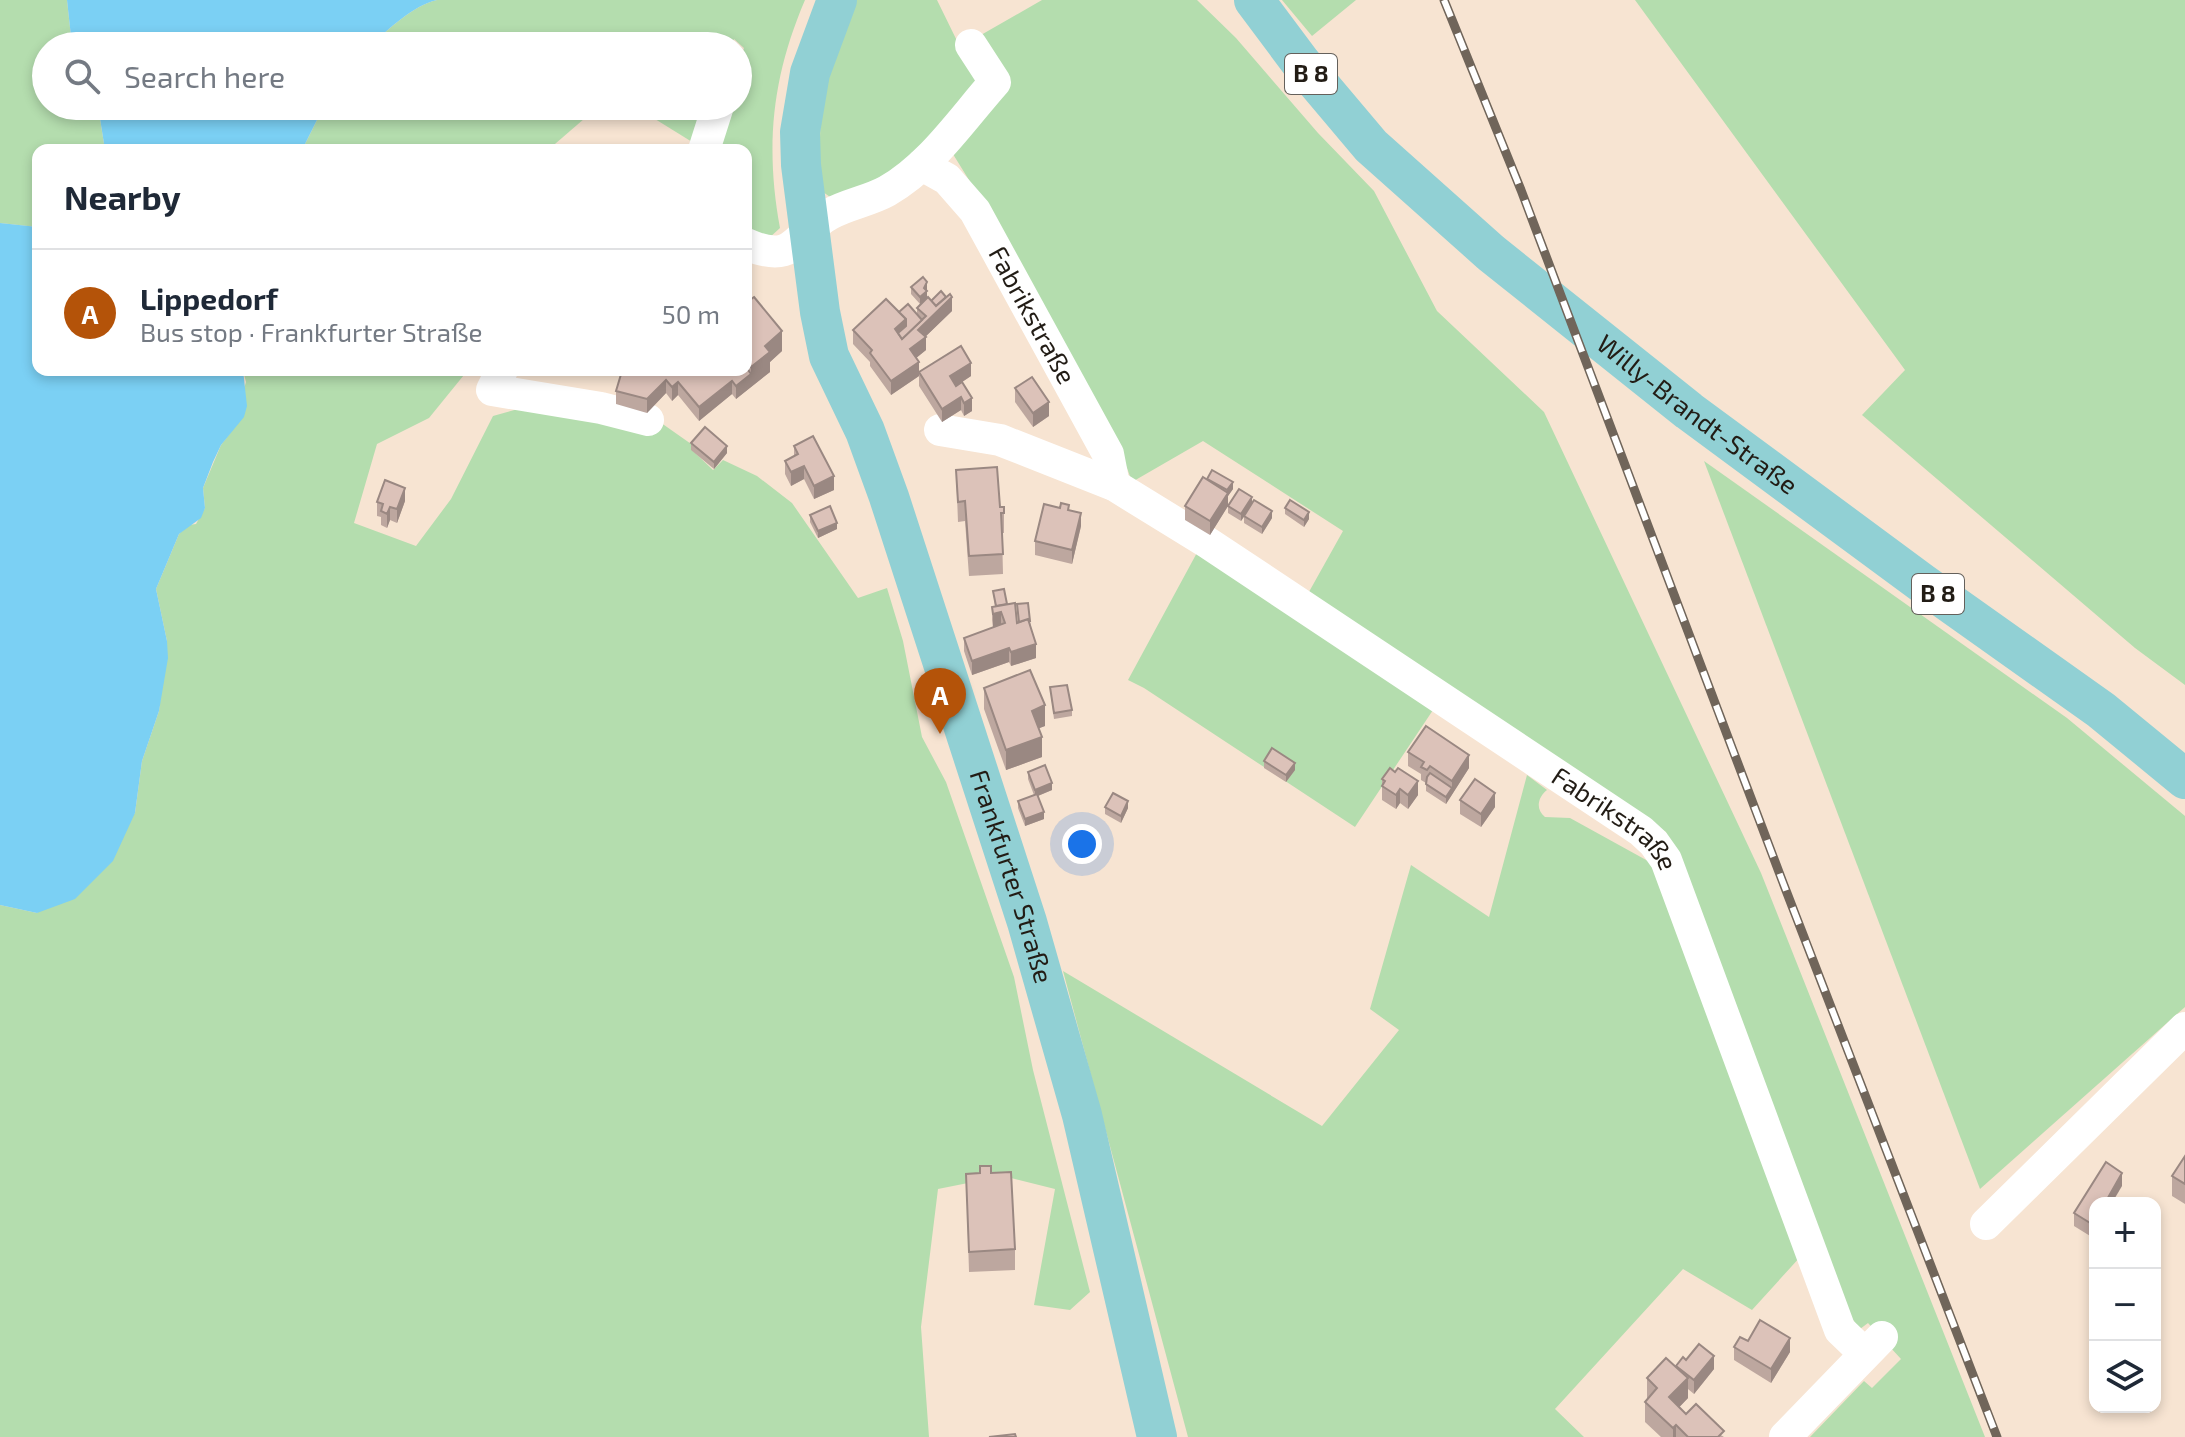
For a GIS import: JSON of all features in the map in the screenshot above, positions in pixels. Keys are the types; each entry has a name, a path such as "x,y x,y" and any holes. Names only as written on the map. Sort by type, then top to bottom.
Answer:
{"main road":[{"name":"Frankfurter Straße","path":"837,0 810,73 800,132 808,233 829,356 865,431 889,497 1040,968 1082,1115 1157,1437"},
{"name":"Willy-Brandt-Straße","path":"1254,0 1301,63 1371,146 1491,253 1689,411 2101,710 2185,779"}],"street":[{"path":"752,246 774,252 790,248 827,215 887,191 922,165 995,82 971,45"},
{"path":"706,144 714,120"},
{"name":"Fabrikstraße","path":"922,165 947,179 975,211 1108,454 1114,485"},
{"path":"499,376 492,390 601,408 648,420"},
{"name":"Fabrikstraße","path":"940,430 1000,440 1114,485 1221,552 1641,831 1654,843 1666,860 1840,1330 1874,1346 1785,1437"},
{"path":"1986,1224 2185,1028"}],"green space":[{"path":"0,0 67,0 70,32 32,32 32,120 100,120 104,144 32,144 32,226 0,223"},
{"path":"437,0 805,0 785,57 774,112 773,169 780,228 768,239 752,233 752,144 716,144 723,120 752,120 752,32 386,32"},
{"path":"854,0 937,0 960,47 1042,0 1197,0 1236,38 1318,133 1374,191 1437,311 1544,412 1761,873 1985,1437 1810,1437 1864,1381 1872,1388 1901,1359 1868,1323 1860,1329 1836,1298 1666,832 1305,599 1343,531 1203,441 1132,482 977,193 948,146 892,175 833,199 823,192 819,179 821,96"},
{"path":"1282,0 1356,0 1312,36"},
{"path":"1635,0 2185,0 2185,685 2135,648 1862,415 1905,370"},
{"path":"317,120 583,120 555,144 305,144"},
{"path":"657,120 705,120 695,144"},
{"path":"244,376 463,376 429,418 377,444 354,523 416,546 451,499 493,416 543,402 647,413 694,446 691,449 713,470 723,460 757,476 792,503 858,598 887,588 903,641 922,737 946,782 1014,977 1033,1070 1090,1292 1070,1310 1034,1305 1055,1189 1003,1176 938,1189 921,1327 929,1437 0,1437 0,905 37,913 135,813 142,761 159,711 167,641 156,589 179,534 189,525 196,524 205,508 203,488 221,445 231,432 246,382"},
{"path":"1704,461 2067,718 2185,816 2185,1007 1980,1189"},
{"path":"1199,549 1433,710 1355,827 1128,680"},
{"path":"1527,775 1547,790 1539,803 1545,817 1570,818 1657,866 1801,1256 1752,1310 1683,1269 1555,1409 1584,1437 1188,1437 1063,971 1322,1126 1399,1030 1370,1009 1411,865 1489,917"}],"water":[{"path":"67,0 437,0 410,13 386,32 70,32"},
{"path":"100,120 317,120 305,144 104,144"},
{"path":"0,223 32,226 32,376 244,376 247,406 244,417 221,445 213,462 203,488 205,508 201,518 179,534 156,589 168,658 159,711 142,761 135,813 113,861 75,899 37,913 0,905"}],"building":[{"path":"923,277 927,282 924,288 927,291 920,297 911,287"},
{"path":"941,291 946,297 936,306 931,301"},
{"path":"950,294 952,297 918,330 926,337 910,349 919,362 891,381 870,353 872,350 853,330 886,299 906,319 895,329 902,339 926,316 917,308 928,297 936,306"},
{"path":"754,297 782,331 765,346 770,352 752,366"},
{"path":"908,304 922,320 902,339 898,333 906,326 906,319 899,312"},
{"path":"961,346 971,363 950,376 956,386 962,382 972,398 964,403 961,397 942,409 919,372"},
{"path":"620,376 748,376 736,386 732,381 699,407 678,382 672,387 666,380 647,399 616,391"},
{"path":"1032,377 1049,402 1033,413 1015,388"},
{"path":"705,427 727,446 714,462 691,443"},
{"path":"813,436 834,476 814,486 804,466 791,472 785,461 798,454 794,446"},
{"path":"997,467 1000,507 1004,507 1004,513 1001,513 1003,554 969,556 965,501 958,502 956,470"},
{"path":"1212,470 1233,482 1227,490 1207,479"},
{"path":"1203,477 1228,493 1210,521 1185,506"},
{"path":"385,480 405,488 397,509 390,507 387,514 381,511 383,504 377,502"},
{"path":"1239,489 1252,497 1241,514 1228,506"},
{"path":"1254,500 1272,511 1262,527 1244,516"},
{"path":"1290,500 1309,512 1304,520 1285,508"},
{"path":"1061,503 1069,505 1068,510 1081,513 1072,550 1035,541 1044,504 1060,508"},
{"path":"830,506 837,523 818,531 810,515"},
{"path":"1004,589 1007,604 996,606 993,591"},
{"path":"1015,603 1017,623 1028,619 1036,644 1011,652 1009,648 972,661 964,638 1005,623 1001,612 993,614 992,607"},
{"path":"1028,603 1030,621 1019,622 1017,604"},
{"path":"1030,670 1045,705 1032,711 1042,737 1006,750 984,688"},
{"path":"1067,685 1072,710 1054,713 1050,687"},
{"path":"1426,726 1469,755 1452,781 1430,766 1427,770 1421,767 1424,762 1408,752"},
{"path":"1272,748 1295,763 1286,775 1264,761"},
{"path":"1045,765 1052,783 1035,790 1028,772"},
{"path":"1390,768 1395,772 1398,768 1418,781 1408,795 1400,789 1396,795 1382,786 1385,781 1382,779"},
{"path":"1430,773 1452,788 1446,797 1426,784"},
{"path":"1475,779 1495,793 1481,814 1460,800"},
{"path":"1113,793 1128,801 1121,816 1105,807"},
{"path":"1037,794 1044,812 1025,819 1018,801"},
{"path":"2185,1156 2185,1184 2172,1176"},
{"path":"2106,1162 2122,1173 2108,1197 2089,1197 2089,1222 2074,1213"},
{"path":"980,1166 991,1166 991,1173 1011,1172 1015,1249 969,1252 966,1174 980,1173"},
{"path":"1760,1320 1790,1338 1771,1369 1734,1347 1740,1337 1748,1341"},
{"path":"1699,1344 1714,1356 1694,1380 1676,1366 1683,1357 1686,1360"},
{"path":"1666,1358 1688,1378 1669,1397 1686,1414 1696,1404 1724,1431 1718,1437 1688,1437 1676,1425 1673,1428 1645,1402 1657,1388 1647,1378"},
{"path":"1015,1434 1016,1437 989,1437"}],"railway":[{"path":"1444,0 1521,190 1997,1437"}],"place":[{"name":"Lippedorf","path":"940,734"}]}
